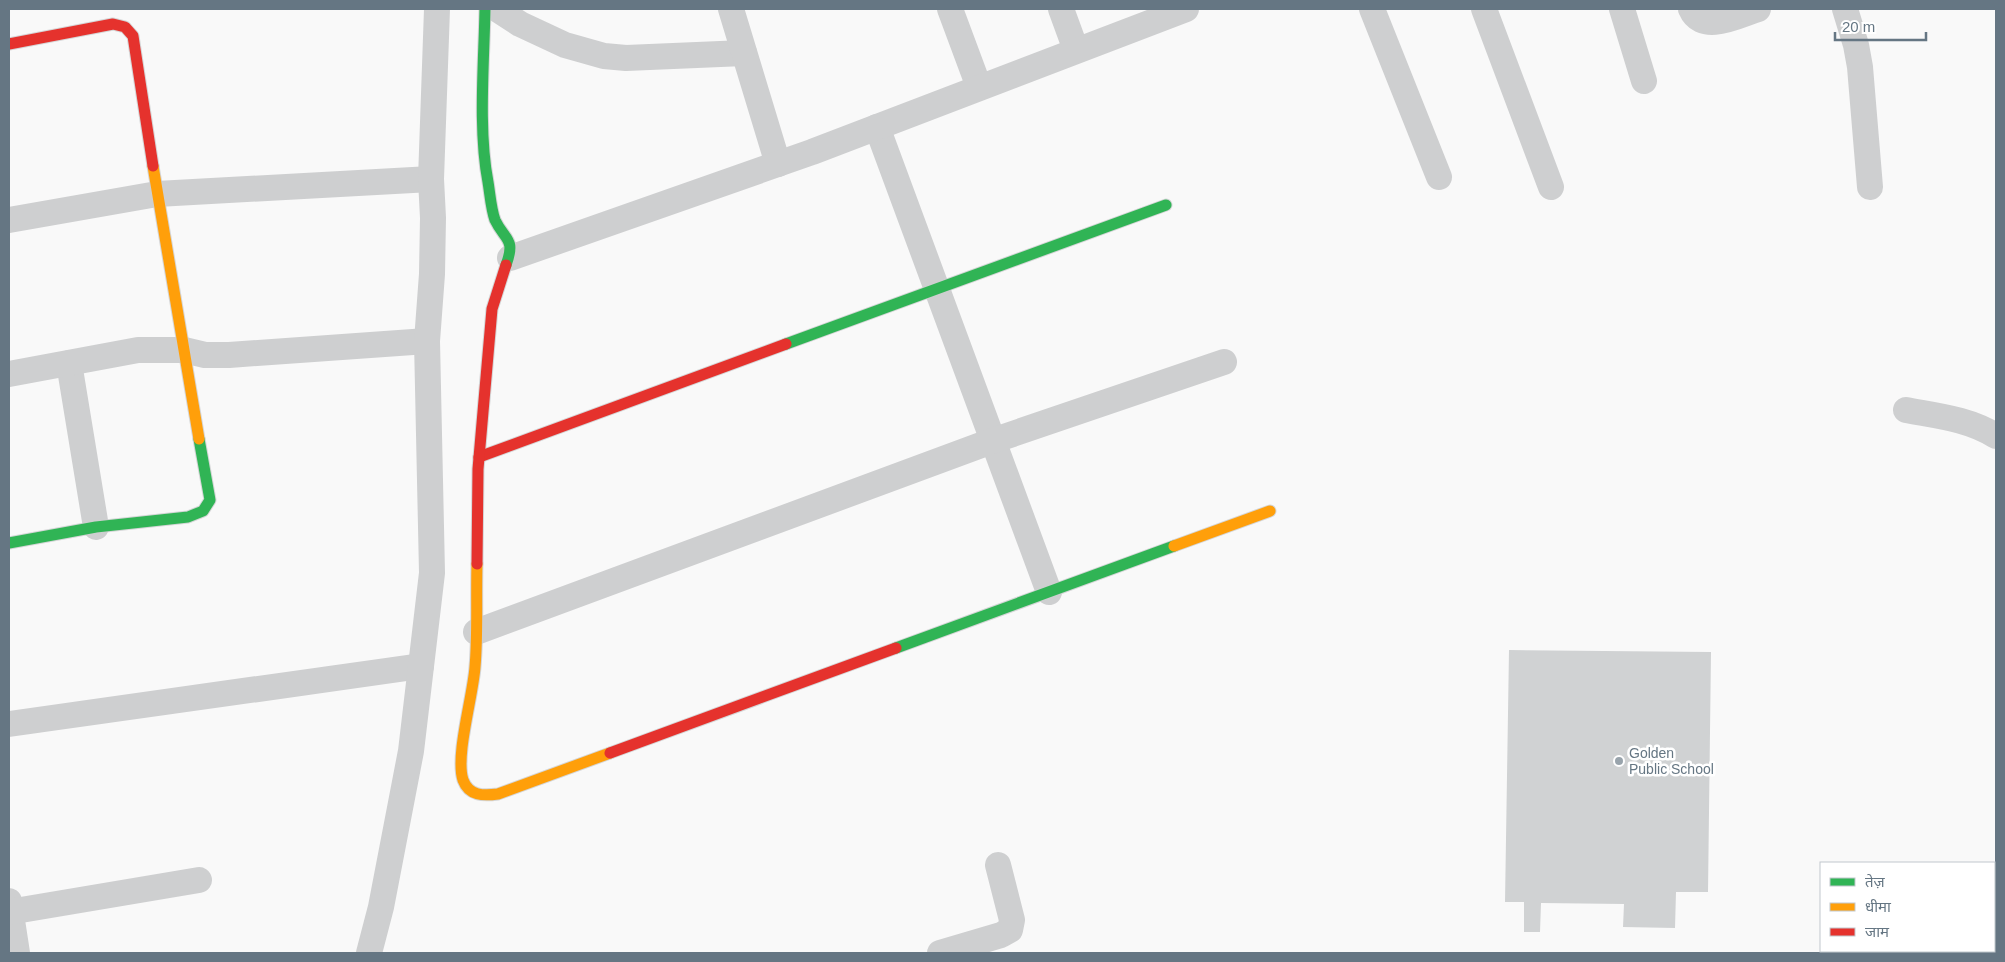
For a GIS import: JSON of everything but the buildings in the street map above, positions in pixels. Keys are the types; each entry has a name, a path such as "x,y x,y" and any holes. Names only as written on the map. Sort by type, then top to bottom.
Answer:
{"street":[{"path":"369,953 382,907 411,751 432,574 427,341 432,274 433,218 431,180 437,9"},
{"path":"485,9 483,132 486,173 495,219 510,244 510,258 492,309 479,457 475,667 460,764 462,779 468,790 477,795 498,794 1270,511"},
{"path":"496,9 520,24 565,46 604,56 626,58 744,53"},
{"path":"731,9 778,164"},
{"path":"950,9 979,87"},
{"path":"1061,9 1076,50"},
{"path":"510,258 778,164 1186,9"},
{"path":"1372,9 1439,177"},
{"path":"1484,9 1551,187"},
{"path":"1622,9 1644,81"},
{"path":"1691,9 1696,17 1707,22 1729,19 1758,9"},
{"path":"1845,9 1856,45 1860,67 1870,187"},
{"path":"9,44 113,24 121,25 128,29 133,36 157,194 210,500 207,506 197,515 188,517 96,527 9,543"},
{"path":"877,127 1048,592"},
{"path":"9,220 157,194 431,180"},
{"path":"479,457 1166,205"},
{"path":"9,374 138,350 184,350 205,354 229,355 427,341"},
{"path":"476,632 992,442 1224,362"},
{"path":"69,363 96,527"},
{"path":"1906,410 1959,420 1996,436"},
{"path":"9,724 421,666"},
{"path":"951,951 1001,935 1010,930 1012,920 998,866"},
{"path":"17,953 9,908 199,880"}],"traffic: fast":[{"path":"485,9 482,96 483,141 495,220 510,244 506,265"},
{"path":"786,344 1166,205"},
{"path":"9,543 96,527 188,517 203,511 210,500 199,439"},
{"path":"896,648 1174,546"}],"traffic: slow":[{"path":"153,166 199,439"},
{"path":"1174,546 1270,511"},
{"path":"477,564 475,667 461,756 461,769 466,785 477,794 498,794 610,753"}],"traffic: jam":[{"path":"9,44 113,24 125,27 133,36 153,166"},
{"path":"477,564 478,469 492,309 506,265"},
{"path":"479,457 786,344"},
{"path":"610,753 896,648"}],"place":[{"name":"Golden Public School","path":"1619,761"}]}
